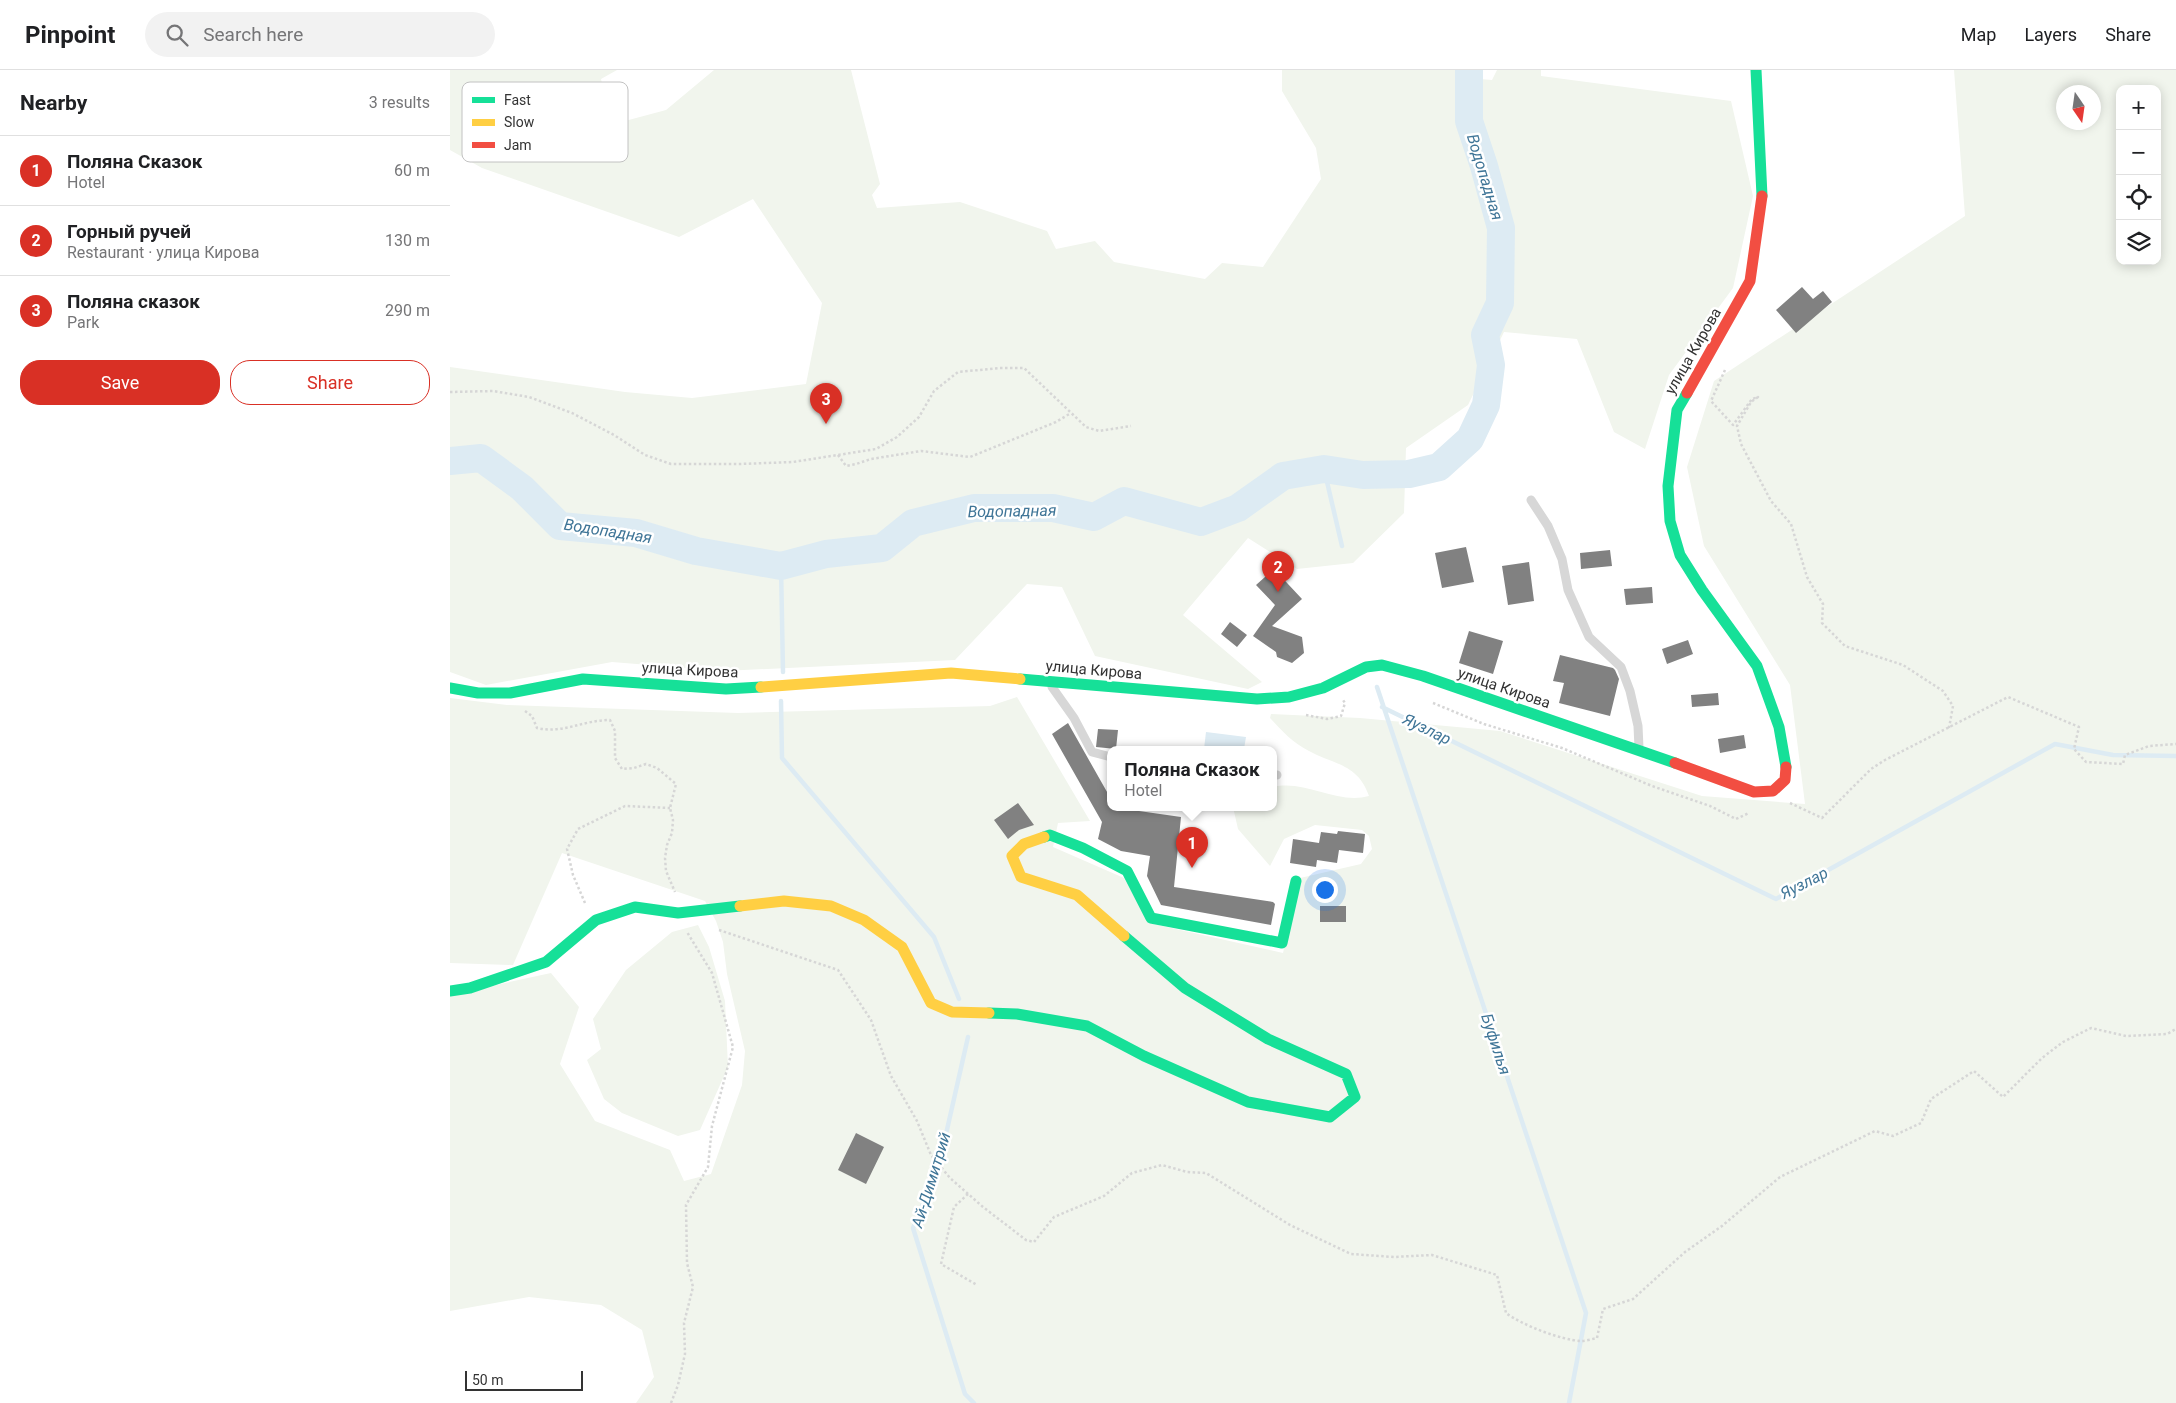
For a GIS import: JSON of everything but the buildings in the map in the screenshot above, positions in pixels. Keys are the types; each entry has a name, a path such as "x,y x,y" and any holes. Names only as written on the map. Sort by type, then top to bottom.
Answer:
{"street":[{"name":"улица Кирова","path":"450,688 478,693 510,693 583,679 726,690 951,673 1257,699 1289,698 1323,688 1366,667 1382,665 1423,676 1640,750 1754,792 1773,791 1785,780 1786,760 1779,728 1757,666 1702,590 1680,555 1670,521 1668,486 1677,410 1750,282 1762,193 1756,70"},
{"path":"450,991 470,988 546,962 596,920 635,907 678,913 784,901 831,906 864,920 902,947 931,1003 952,1012 1017,1014 1087,1026 1144,1056 1248,1102 1330,1117 1355,1097 1346,1074 1268,1039 1185,988 1077,895 1021,877 1012,856 1024,844 1050,835 1082,848 1126,872 1152,918 1282,943 1296,881"}],"lane":[{"path":"1531,500 1548,526 1562,559 1568,590 1589,637 1621,667 1630,691 1638,726 1640,750"},
{"path":"1048,680 1074,718 1092,752 1107,756"}],"path":[{"path":"1727,362 1711,401 1733,425 1752,399 1758,398 1751,402 1738,426 1741,444 1771,501 1791,524 1807,577 1823,604 1822,623 1845,646 1903,666 1943,691 1952,706 1949,728"},
{"path":"450,392 492,391 529,397 572,413 614,435 645,455 671,464 793,462 876,449 897,438 919,417 934,391 958,372 1000,368 1024,368 1050,390 1086,427 1099,431 1131,426"},
{"path":"838,455 846,466 871,459 921,451 970,457 1056,422 1071,413"},
{"path":"510,693 521,708 532,716 537,728 560,730 598,720 610,720 615,731 615,758 622,769 646,764 657,768 676,784 670,808 673,820 672,833 667,845 665,858 666,871 676,894 678,913 692,942 712,973 733,1047 712,1126 708,1167 686,1205 686,1263 693,1287 684,1322 685,1354 678,1384 671,1403"},
{"path":"1300,714 1327,719 1341,716 1345,703 1341,696"},
{"path":"1788,803 1822,818 1871,769 2008,697 2079,727 2074,749 2086,762 2123,764 2125,755 2148,746 2176,744"},
{"path":"1432,703 1484,724 1562,748 1652,786 1710,806 1736,820 1752,811"},
{"path":"596,920 582,899 573,875 567,849 578,829 625,806 670,808"},
{"path":"716,929 838,970 872,1020 891,1076 917,1121 931,1154 950,1178 1026,1240 1034,1242 1054,1217 1104,1196 1132,1172 1162,1165 1187,1172 1206,1173 1290,1225 1352,1254 1394,1257 1432,1255 1497,1276 1506,1313 1519,1323 1565,1338 1581,1341 1596,1338 1603,1309 1633,1299 1685,1252 1722,1226 1780,1177 1875,1131 1893,1136 1921,1123 1931,1099 1974,1071 2003,1097 2042,1058 2063,1042 2090,1028 2126,1036 2167,1034 2176,1029"},
{"path":"968,1194 954,1207 940,1264 977,1285"}],"shaded area":[{"path":"450,70 617,70 601,79 602,82 462,82 462,157 450,150"},
{"path":"714,70 851,70 880,184 872,195 877,208 960,202 1047,231 1056,249 1095,241 1114,262 1205,279 1222,263 1263,267 1321,179 1316,148 1282,91 1282,70 1457,70 1456,77 1492,80 1497,70 1541,70 1541,76 1731,101 1753,196 1733,288 1669,375 1645,449 1614,432 1577,339 1504,332 1468,405 1406,448 1404,513 1353,563 1297,569 1248,538 1183,615 1262,682 1248,689 1095,656 1062,587 1027,584 955,660 723,671 612,662 486,685 450,672 450,367 625,392 692,398 806,384 822,303 753,199 679,237 482,168 471,162 628,162 628,120 666,110"},
{"path":"1954,70 2176,70 2176,1403 636,1403 654,1377 642,1330 601,1305 529,1297 450,1311 450,995 551,973 579,1007 560,1064 595,1121 670,1150 684,1181 711,1174 742,1085 745,1051 727,974 723,942 716,921 705,901 562,853 513,965 450,963 450,698 507,705 738,713 990,706 1017,697 1090,821 1058,823 1053,847 1124,878 1149,923 1283,953 1300,878 1361,864 1372,849 1369,836 1362,830 1315,825 1284,839 1270,866 1238,829 1234,811 1277,811 1277,786 1297,786 1345,797 1369,796 1359,777 1352,771 1298,744 1270,718 1271,714 1360,718 1500,731 1702,796 1805,804 1790,685 1704,546 1687,467 1714,381 1965,216"},
{"path":"1206,732 1246,737 1244,746 1204,746"},
{"path":"698,925 709,947 725,1001 728,1067 700,1130 678,1136 622,1113 604,1099 587,1060 601,1049 593,1019 626,970 672,932"}],"waterway":[{"name":"Водопадная","path":"450,461 481,458 522,488 560,526 636,533 696,551 781,566 826,554 882,548 913,523 974,508 1053,508 1094,517 1124,501 1201,522 1238,508 1283,476 1324,469 1363,475 1409,474 1439,467 1470,439 1486,405 1491,365 1485,335 1500,303 1501,228 1469,121 1469,70"},
{"name":"Яузлар","path":"1324,469 1342,546"},
{"name":"Ай-Димитрий","path":"781,566 783,672"},
{"name":"Буфилья","path":"1377,687 1586,1313 1569,1403"},
{"name":"Ай-Димитрий","path":"781,701 782,758 934,937 959,999"},
{"name":"Яузлар","path":"1382,707 1776,899 2055,744 2113,755 2176,756"},
{"name":"Ай-Димитрий","path":"968,1037 939,1165 913,1228 965,1394 974,1403"}],"traffic: fast":[{"path":"1756,70 1762,196"},
{"path":"1687,393 1677,410 1668,486 1670,521 1680,555 1702,590 1757,666 1779,727 1786,767"},
{"path":"1020,679 1257,699 1289,697 1323,688 1366,667 1382,665 1423,676 1675,763"},
{"path":"450,688 478,693 510,693 583,679 726,689 761,687"},
{"path":"1044,837 1050,835 1083,848 1127,871 1151,918 1282,943 1296,881"},
{"path":"450,991 470,988 546,962 596,920 635,907 678,913 740,906"},
{"path":"989,1013 1017,1014 1087,1026 1144,1056 1248,1102 1330,1117 1355,1097 1346,1074 1268,1039 1185,988 1124,936"}],"traffic: slow":[{"path":"761,687 951,673 1020,679"},
{"path":"1044,837 1024,844 1012,856 1021,877 1077,895 1124,936"},
{"path":"740,906 784,901 831,906 864,920 902,947 931,1003 952,1012 989,1013"}],"traffic: jam":[{"path":"1687,393 1750,281 1762,196"},
{"path":"1675,763 1754,792 1773,791 1785,780 1786,767"}],"place":[{"name":"Поляна сказок","path":"826,424"},
{"name":"Горный ручей","path":"1278,592"},
{"name":"Поляна Сказок","path":"1192,868"}]}
